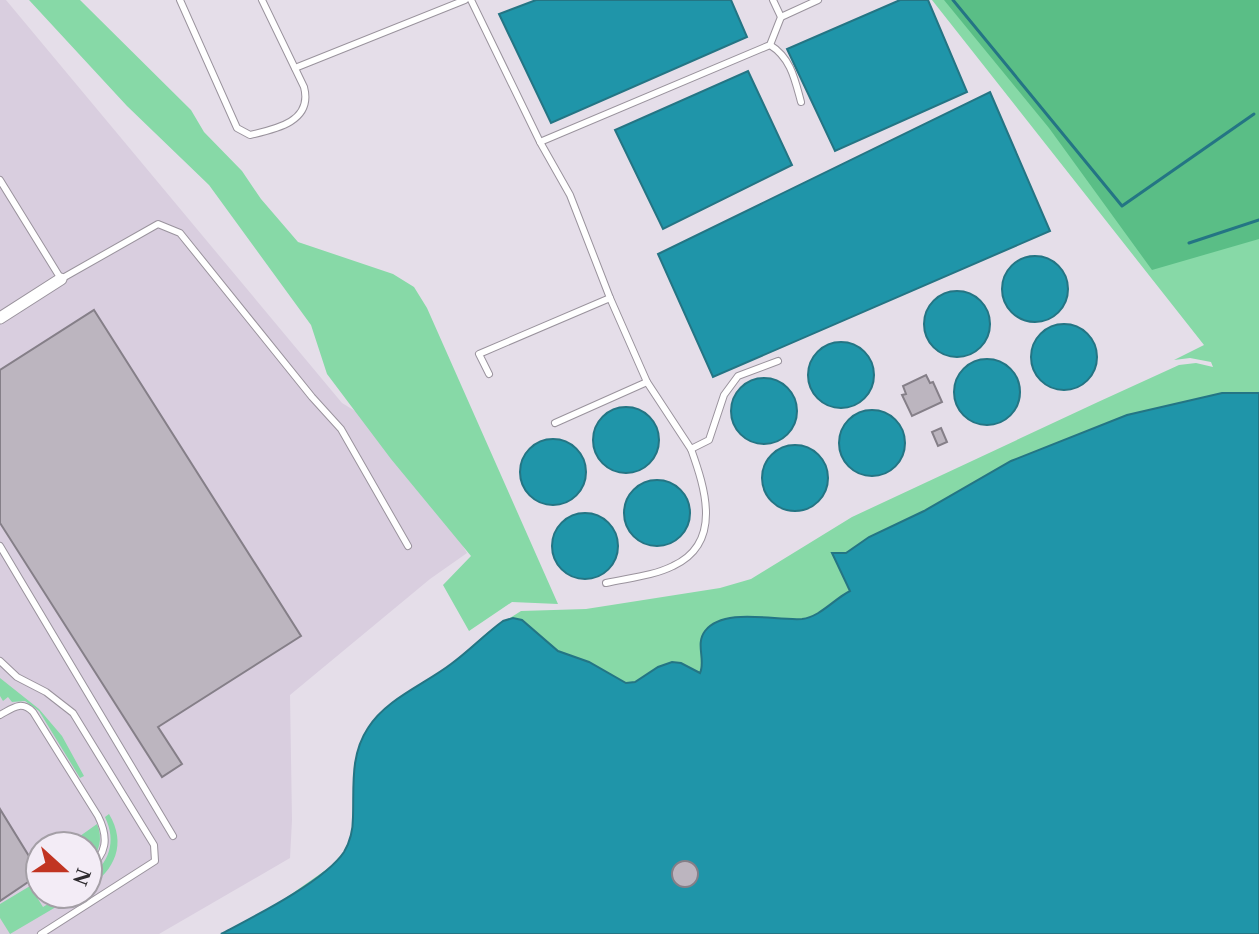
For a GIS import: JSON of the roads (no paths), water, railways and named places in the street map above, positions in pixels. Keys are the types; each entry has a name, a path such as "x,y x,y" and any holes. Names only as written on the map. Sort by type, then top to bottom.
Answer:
{"street":[{"path":"0,318 61,279"}],"lane":[{"path":"180,0 237,128 250,135 299,116 307,98 262,0"},
{"path":"295,68 465,0"},
{"path":"471,0 540,142 570,195 647,382 691,449 704,487 707,507 703,533 691,552 675,565 606,583"},
{"path":"773,0 781,17"},
{"path":"540,142 770,45 781,17 818,0"},
{"path":"770,45 790,65 801,102"},
{"path":"0,180 61,279 158,224 180,233 341,429 408,546"},
{"path":"489,374 479,354 610,298"},
{"path":"691,449 709,440 724,395 738,376 778,361"},
{"path":"555,423 647,382"},
{"path":"0,546 173,836"},
{"path":"0,661 17,677 46,692 73,713 154,845 155,861 41,934"},
{"path":"0,715 16,705 30,708 98,816 104,828 104,847"}],"water":[{"path":"536,0 731,0 747,37 551,123 499,14"},
{"path":"900,0 928,0 967,92 835,151 787,49"},
{"path":"748,71 792,165 663,229 615,130"},
{"path":"990,92 1050,231 713,377 658,254"},
{"path":"1035,256 1058,266 1068,289 1058,312 1035,322 1012,312 1002,289 1012,266"},
{"path":"957,291 980,301 990,324 980,347 957,357 934,347 924,324 934,301"},
{"path":"1064,324 1087,334 1097,357 1087,380 1064,390 1041,380 1031,357 1041,334"},
{"path":"841,342 864,352 874,375 864,398 841,408 818,398 808,375 818,352"},
{"path":"987,359 1000,362 1010,369 1017,379 1020,392 1017,405 1010,415 1000,422 987,425 974,422 964,415 957,405 954,392 957,379 964,369 974,362"},
{"path":"764,378 777,381 787,388 794,398 797,411 794,424 787,434 777,441 764,444 751,441 741,434 734,424 731,411 734,398 741,388 751,381"},
{"path":"1222,393 1259,393 1259,934 221,934 287,898 335,863 351,835 356,760 368,728 395,700 451,664 503,621 513,618 522,620 558,651 589,662 626,683 635,682 672,662 700,673 702,636 714,624 737,617 809,618 850,591 832,553 846,553 869,537 924,511 1011,461 1127,415"},
{"path":"626,407 639,410 649,417 656,427 659,440 656,453 649,463 639,470 626,473 613,470 603,463 596,453 593,440 596,427 603,417 613,410"},
{"path":"872,410 895,420 905,443 895,466 872,476 849,466 839,443 849,420"},
{"path":"553,439 566,442 576,449 583,459 586,472 583,485 576,495 566,502 553,505 540,502 530,495 523,485 520,472 523,459 530,449 540,442"},
{"path":"795,445 808,448 818,455 825,465 828,478 825,491 818,501 808,508 795,511 782,508 772,501 765,491 762,478 765,465 772,455 782,448"},
{"path":"657,480 680,490 690,513 680,536 657,546 634,536 624,513 634,490"},
{"path":"585,513 598,516 608,523 615,533 618,546 615,559 608,569 598,576 585,579 572,576 562,569 555,559 552,546 555,533 562,523 572,516"}],"waterway":[{"path":"953,0 1122,206 1254,114"},
{"path":"1189,243 1259,220"}]}
